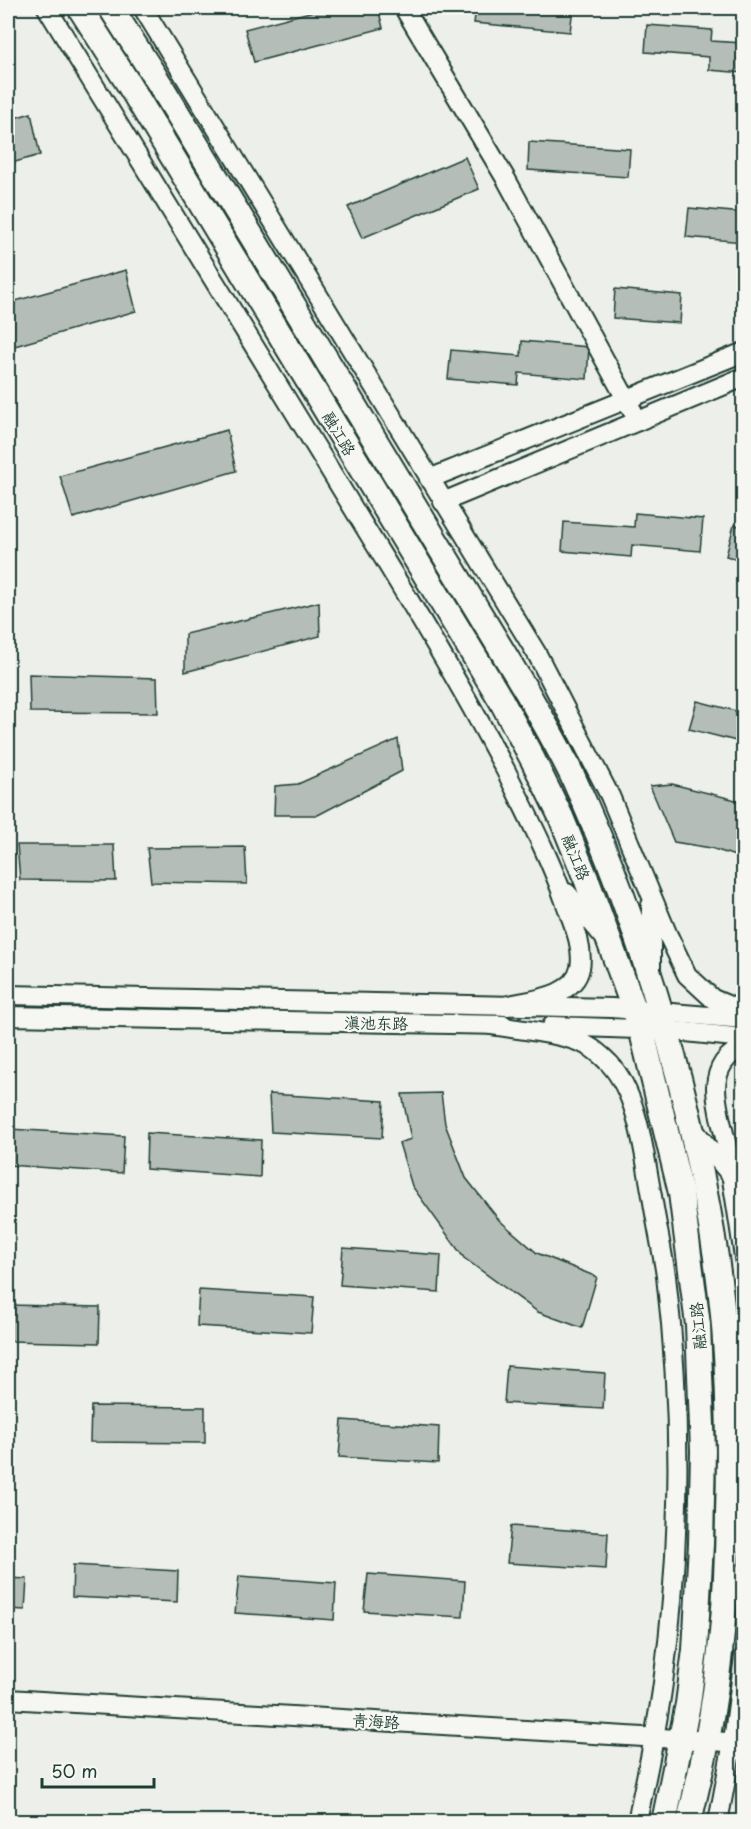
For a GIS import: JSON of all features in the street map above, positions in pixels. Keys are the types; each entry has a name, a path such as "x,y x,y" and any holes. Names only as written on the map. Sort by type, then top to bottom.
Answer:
{"main road":[{"name":"融江路","path":"80,8 146,112 501,700 561,818 638,1019 681,1193 698,1325 703,1451 701,1544 694,1650 682,1738 663,1821"},
{"name":"融江路","path":"111,8 161,86 527,692 571,773 591,818 627,910 651,981 691,1127 716,1257 724,1324 729,1404 727,1572 707,1741 689,1821"}],"street":[{"path":"47,8 206,264 454,675 536,830 559,882 581,954 580,969 575,982 561,991 505,1006"},
{"path":"143,8 537,654 610,796 687,975 713,999 744,1012"},
{"path":"404,8 506,179 638,421"},
{"path":"429,479 744,352"},
{"path":"443,502 744,377"},
{"path":"559,882 609,944"},
{"path":"651,895 651,981"},
{"name":"滇池东路","path":"8,995 505,1006 663,1021 744,1019"},
{"name":"滇池东路","path":"8,1016 491,1025 638,1019"},
{"name":"滇池东路","path":"663,1021 744,1038"},
{"path":"491,1025 572,1039 589,1046 611,1065 619,1077 640,1130 665,1274 676,1411 675,1558 663,1683 637,1821"},
{"path":"744,1048 736,1050 725,1059 716,1087 744,1258"},
{"path":"691,1127 731,1175"},
{"path":"718,1821 738,1742 744,1657"},
{"name":"青海路","path":"8,1699 738,1742"},
{"path":"649,1762 663,1821"}],"building":[{"path":"325,8 378,8 383,28 254,62 245,29"},
{"path":"476,8 573,8 570,32 474,23"},
{"path":"647,25 712,30 711,41 744,43 744,73 709,70 709,57 645,52"},
{"path":"31,113 40,155 8,164 8,120"},
{"path":"529,142 630,149 628,177 528,170"},
{"path":"465,157 479,189 362,238 348,207"},
{"path":"689,208 744,213 744,242 686,237"},
{"path":"126,270 136,311 8,348 8,303"},
{"path":"615,289 682,295 680,323 613,318"},
{"path":"522,341 589,347 587,379 519,373 518,385 448,379 451,350 521,356"},
{"path":"227,430 236,471 73,518 60,476"},
{"path":"635,513 703,519 700,551 632,545 631,557 562,551 564,522 634,527"},
{"path":"734,525 744,527 744,561 726,556"},
{"path":"319,602 320,636 185,672 185,634"},
{"path":"29,674 157,678 158,713 30,712"},
{"path":"697,701 744,713 744,743 689,729"},
{"path":"398,739 402,771 318,815 274,815 275,786 298,784"},
{"path":"672,784 744,802 744,859 711,848 674,842 650,786"},
{"path":"17,845 114,845 116,881 20,880"},
{"path":"245,847 247,884 151,882 147,848"},
{"path":"441,1093 445,1124 466,1178 499,1220 537,1253 597,1277 582,1328 538,1312 464,1258 412,1186 399,1143 411,1139 402,1094"},
{"path":"269,1094 384,1101 382,1138 271,1132"},
{"path":"9,1129 124,1136 122,1173 8,1165"},
{"path":"147,1133 261,1140 260,1177 146,1169"},
{"path":"343,1248 441,1255 439,1292 340,1285"},
{"path":"199,1290 314,1297 311,1333 197,1326"},
{"path":"8,1305 100,1307 99,1343 8,1341"},
{"path":"507,1366 605,1373 603,1409 504,1403"},
{"path":"91,1406 205,1407 205,1443 90,1442"},
{"path":"342,1420 439,1427 438,1463 339,1457"},
{"path":"511,1526 608,1533 606,1569 507,1563"},
{"path":"73,1565 178,1571 177,1602 72,1597"},
{"path":"368,1574 465,1581 463,1617 364,1611"},
{"path":"239,1576 336,1583 334,1620 235,1613"},
{"path":"8,1578 27,1579 25,1610 8,1609"}]}
